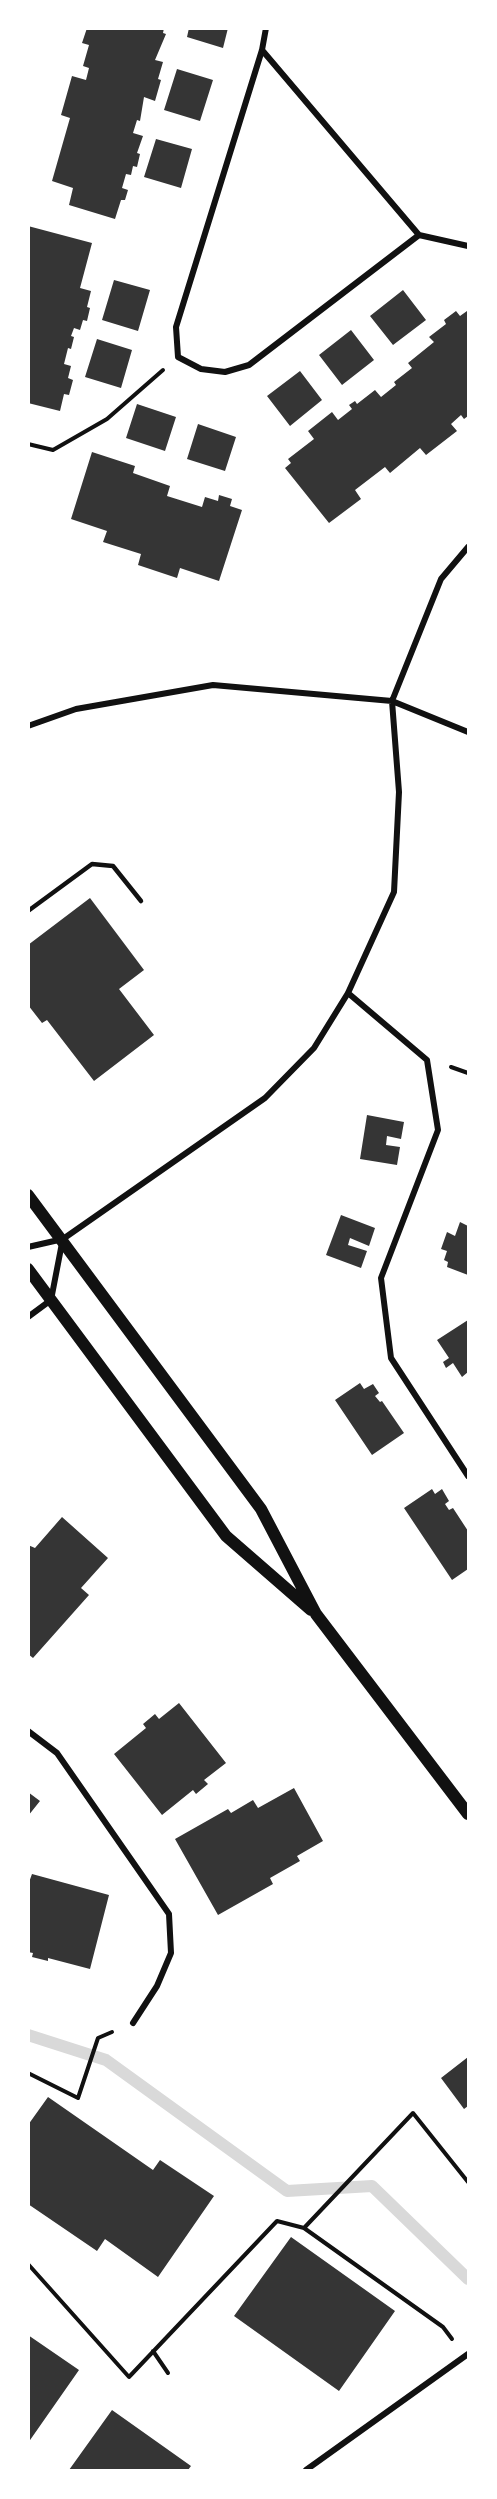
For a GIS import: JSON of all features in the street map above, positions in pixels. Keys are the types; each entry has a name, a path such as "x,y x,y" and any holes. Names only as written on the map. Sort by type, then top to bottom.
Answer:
{"main road":[{"path":"28,1196 63,1239 261,1509 316,1614 468,1814"},
{"path":"28,1269 226,1536 316,1614"}],"street":[{"path":"266,28 262,50 176,327 178,357 187,364 201,369 225,372 249,365 419,235"},
{"path":"262,50 419,235 468,246"},
{"path":"28,1247 63,1239 265,1098 314,1048 348,993 394,892 399,792 392,701 441,579 468,547"},
{"path":"28,726 76,709 213,685 392,701 468,732"},
{"path":"348,993 427,1060 438,1130 381,1278 391,1358 468,1476"},
{"path":"28,1317 51,1300 63,1239"},
{"path":"28,1731 57,1753 169,1914 171,1953 157,1986 133,2023"},
{"path":"306,2470 467,2355"}],"lane":[{"path":"28,911 92,864 113,866 141,901"}],"path":[{"path":"28,444 53,450 107,419 178,357"},
{"path":"28,2073 78,2098 98,2038"},
{"path":"304,2228 413,2113 468,2182"},
{"path":"28,2265 129,2377 277,2221 304,2228 443,2327 467,2355"},
{"path":"153,2351 168,2373"}],"building":[{"path":"87,28 164,28 163,33 166,34 155,60 163,62 158,79 161,80 155,101 144,97 140,121 137,120 133,133 143,136 137,153 140,154 137,167 133,166 131,175 126,174 122,188 128,190 125,200 121,200 115,219 69,205 73,188 52,181 70,118 61,115 72,76 86,80 89,68 83,66 89,45 82,43"},
{"path":"189,28 228,28 223,48 187,37"},
{"path":"177,69 213,80 200,121 164,110"},
{"path":"156,139 192,149 181,188 144,177"},
{"path":"28,226 92,243 80,288 91,291 87,307 90,308 87,321 83,320 80,330 74,328 71,336 74,337 71,349 68,348 64,364 71,366 68,378 73,380 69,395 64,394 60,411 28,403"},
{"path":"114,280 150,290 138,331 102,320"},
{"path":"403,290 426,320 393,345 370,316"},
{"path":"456,311 460,316 467,311 468,314 468,416 464,419 461,415 451,424 457,431 426,455 420,448 390,473 385,467 355,490 361,499 329,523 285,468 291,463 288,459 314,439 308,431 332,412 338,420 352,409 349,405 355,401 357,404 375,390 381,397 396,385 394,382 412,368 408,363 434,342 429,337 446,324 444,320"},
{"path":"351,330 374,360 342,385 319,355"},
{"path":"97,339 132,350 121,388 85,377"},
{"path":"300,371 322,400 290,426 267,396"},
{"path":"137,404 176,417 165,451 126,438"},
{"path":"198,424 236,437 225,471 187,459"},
{"path":"92,452 135,466 133,473 170,486 167,496 202,507 205,497 218,501 219,495 232,499 230,506 242,510 219,581 180,568 177,578 138,565 141,554 103,542 107,531 71,519"},
{"path":"90,898 144,970 119,989 154,1035 94,1081 47,1020 42,1023 28,1005 28,945"},
{"path":"367,1115 404,1122 401,1139 387,1136 386,1145 400,1147 397,1165 360,1159"},
{"path":"341,1215 375,1228 369,1246 350,1238 348,1245 367,1251 361,1268 326,1255"},
{"path":"460,1222 468,1226 468,1275 447,1267 448,1262 444,1260 447,1251 441,1249 447,1232 455,1236"},
{"path":"468,1320 468,1372 462,1377 453,1363 446,1368 443,1362 449,1358 437,1340"},
{"path":"360,1383 364,1389 373,1384 379,1393 375,1396 380,1402 382,1401 404,1433 372,1455 335,1400"},
{"path":"432,1489 435,1494 442,1489 449,1501 445,1504 449,1510 453,1508 468,1531 468,1569 452,1580 404,1508"},
{"path":"62,1517 108,1558 81,1588 89,1595 33,1658 28,1654 28,1545 35,1548"},
{"path":"179,1703 226,1763 204,1780 208,1784 196,1794 193,1790 162,1815 114,1754 146,1728 143,1724 155,1714 159,1719"},
{"path":"294,1788 323,1841 297,1856 300,1861 270,1878 273,1884 218,1915 175,1839 228,1809 231,1813 253,1800 258,1808"},
{"path":"28,1792 40,1801 28,1816"},
{"path":"32,1874 109,1895 90,1969 48,1958 48,1961 32,1957 33,1953 28,1952 28,1885"},
{"path":"468,2057 468,2106 464,2109 441,2078"},
{"path":"48,2097 153,2170 160,2160 214,2196 158,2277 105,2239 97,2251 28,2204 28,2125"},
{"path":"291,2237 395,2311 339,2391 234,2316"},
{"path":"28,2335 79,2370 28,2443"},
{"path":"112,2410 191,2466 188,2470 69,2470"}],"waterway":[{"path":"28,2035 106,2060 287,2191 372,2186 468,2279"}]}
